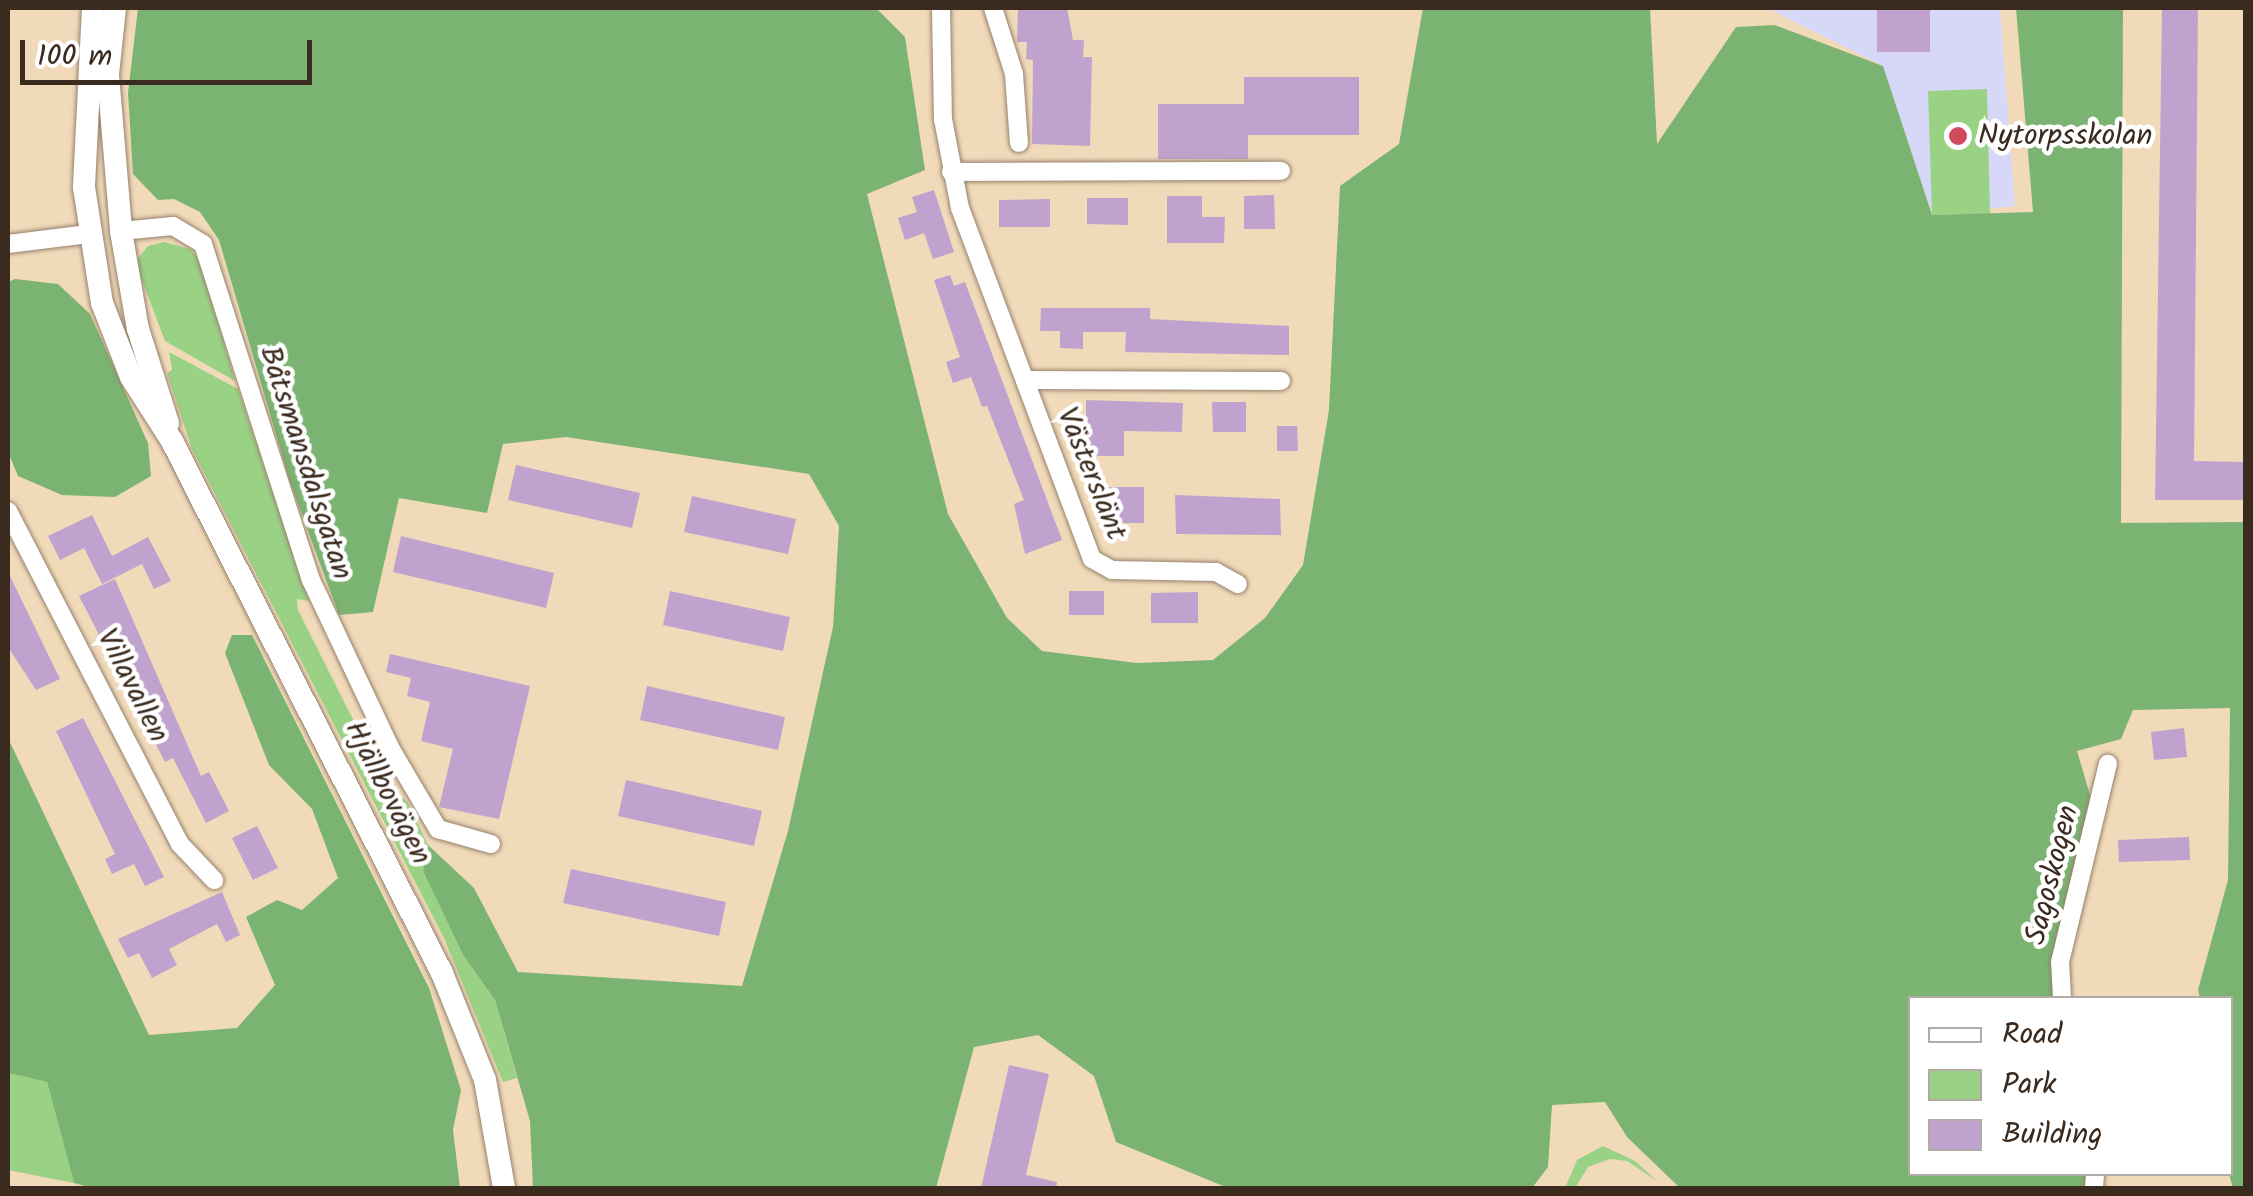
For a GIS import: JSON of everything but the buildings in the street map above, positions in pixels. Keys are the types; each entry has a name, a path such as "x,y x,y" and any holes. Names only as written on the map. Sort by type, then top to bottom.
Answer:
{"street":[{"name":"Hjällbovägen","path":"93,8 86,73 88,234 114,337 152,415 172,441"},
{"name":"Hjällbovägen","path":"115,8 108,75 121,232 138,330 172,441 442,973 485,1080 504,1188"},
{"name":"Västerslänt","path":"940,8 951,172 1092,559 1112,570 1216,572 1238,584"},
{"path":"993,8 1014,74 1020,143"},
{"path":"951,172 1281,171"},
{"name":"Båtsmansdalsgatan","path":"121,232 173,226 203,244 311,580 392,751 438,828 492,844"},
{"path":"8,244 121,232"},
{"name":"Västerslänt","path":"1025,380 1281,381"},
{"name":"Villavallen","path":"8,511 180,844 214,880"},
{"name":"Sagoskogen","path":"2062,996 2060,962 2108,764"}],"shaded area":[{"name":"Nytorpsskolan","path":"1767,8 2000,8 2015,206 1932,215 1883,66"}],"green space":[{"path":"138,8 876,8 905,37 925,170 867,194 948,514 1007,618 1042,651 1137,663 1213,660 1265,618 1303,565 1329,410 1340,186 1399,144 1423,8 1650,8 1657,144 1736,27 1775,25 1883,66 1932,215 2033,212 2016,8 2123,8 2121,523 2245,522 2245,1188 2233,1188 2230,1176 2233,1176 2233,996 2200,996 2198,990 2228,880 2230,708 2133,710 2121,739 2077,751 2093,805 2052,974 2054,996 1908,996 1908,1176 2088,1176 2087,1188 1680,1188 1627,1137 1605,1102 1552,1105 1548,1167 1532,1188 1228,1188 1116,1142 1094,1076 1038,1035 974,1047 936,1188 533,1188 530,1121 495,1000 463,955 423,871 428,845 474,888 518,972 742,986 788,831 833,627 839,526 809,474 566,437 503,444 487,513 399,498 373,612 339,615 290,482 219,240 200,212 174,199 158,200 133,174 128,93"},
{"path":"1987,89 1990,214 1932,215 1928,91"},
{"path":"164,242 190,249 200,261 235,381 165,341 135,262 148,246"},
{"path":"15,279 58,284 90,314 148,443 151,476 115,497 62,495 18,476 8,452 8,282"},
{"path":"169,352 238,389 309,601 297,599 298,610 378,769 408,803 428,845 423,871 463,955 495,1000 517,1078 503,1082 444,938 192,449 167,373 172,370"},
{"path":"232,635 252,635 429,988 461,1090 453,1130 460,1188 93,1188 74,1183 47,1082 8,1073 8,738 149,1035 237,1028 275,985 246,917 277,900 302,910 338,878 312,809 269,765 225,653"},
{"path":"8,1073 47,1082 74,1183 8,1170"},
{"path":"1603,1146 1635,1161 1657,1181 1627,1161 1610,1159 1588,1167 1575,1188 1565,1188 1577,1160"}],"place":[{"name":"Nytorpsskolan","path":"1958,136"}]}
